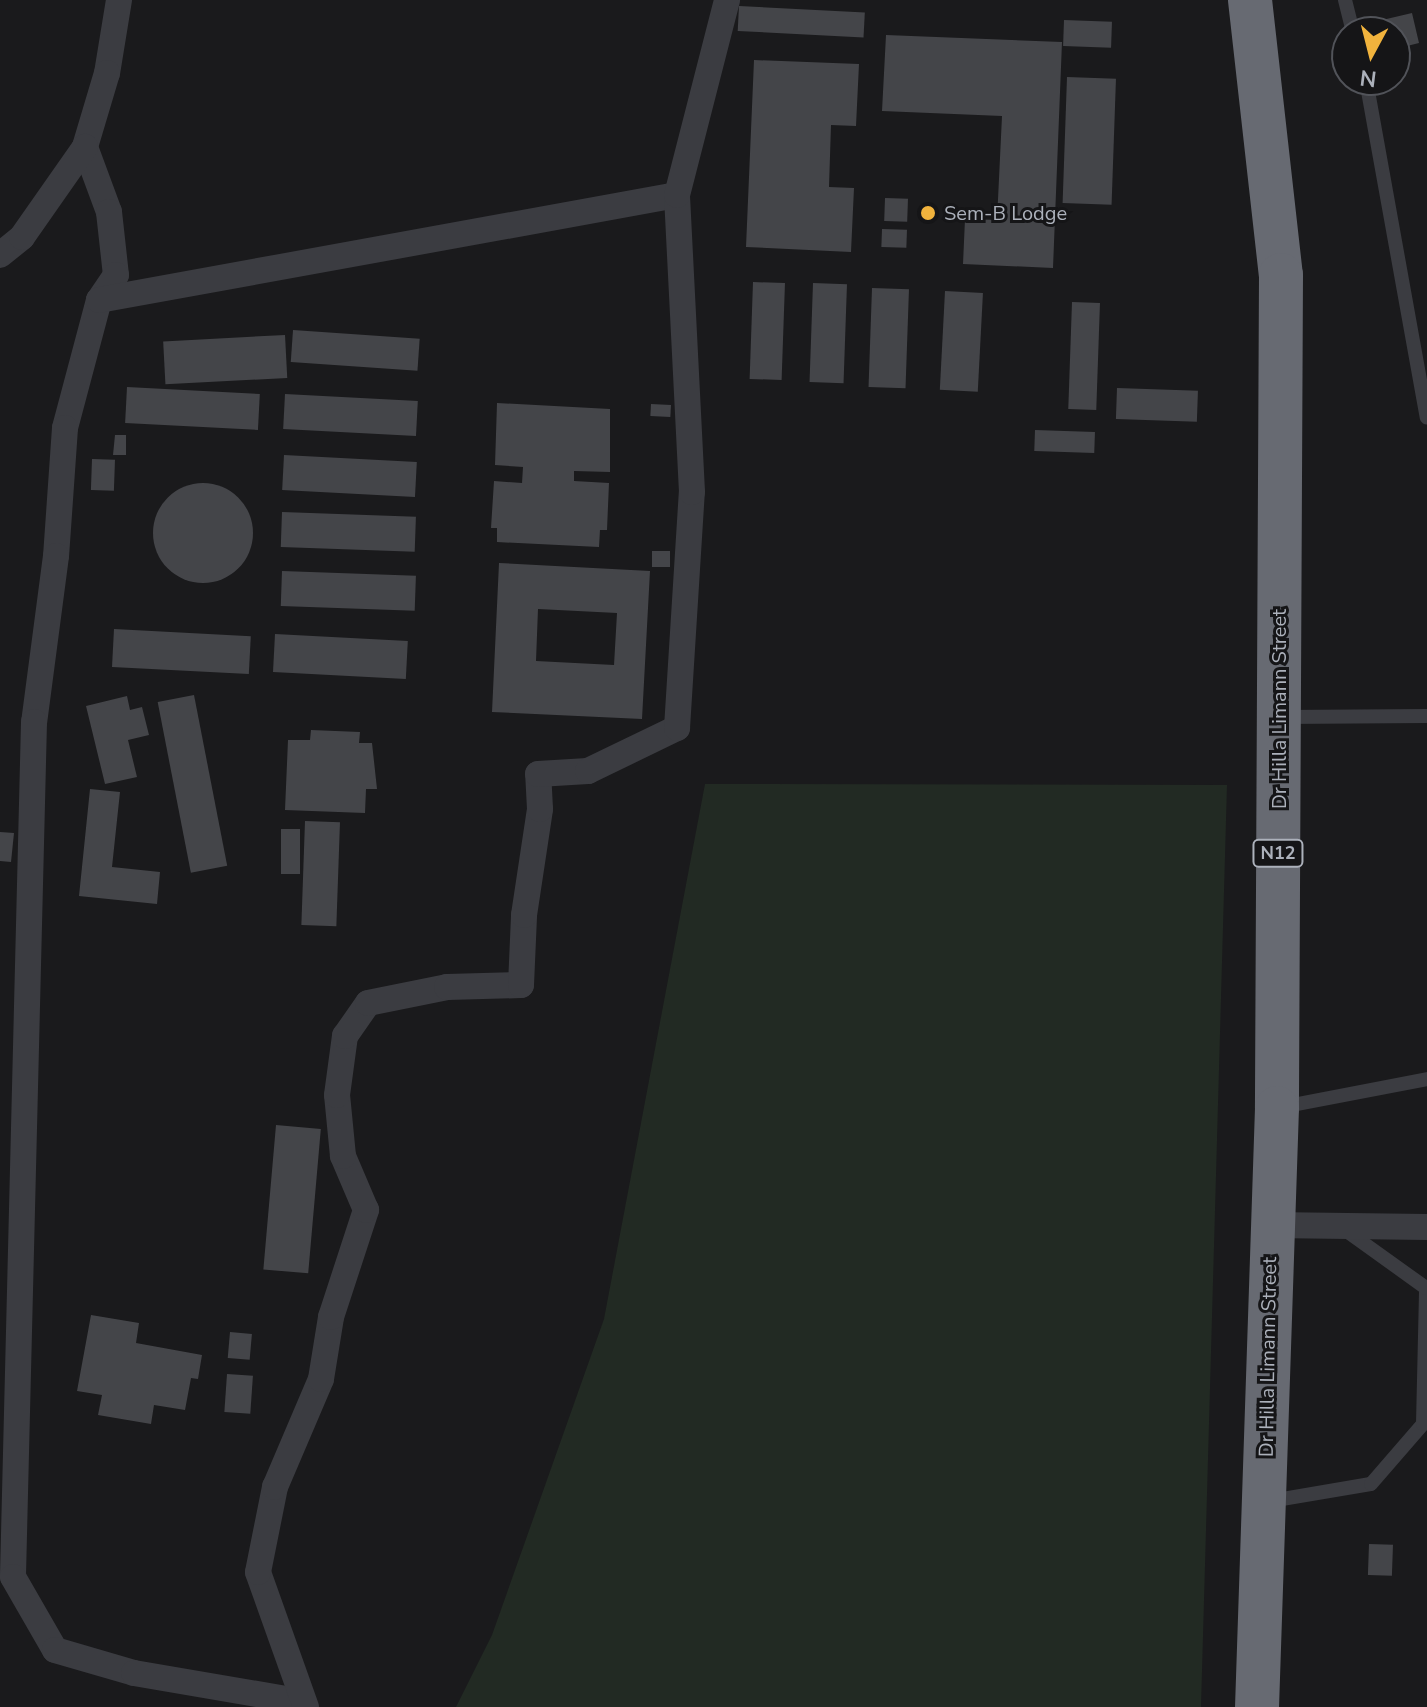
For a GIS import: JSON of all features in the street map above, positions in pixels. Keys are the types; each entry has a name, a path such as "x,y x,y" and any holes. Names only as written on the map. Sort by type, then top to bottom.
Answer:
{"highway":[{"name":"Dr Hilla Limann Street","path":"1250,0 1281,275 1277,1108 1270,1225 1265,1501 1257,1707"}],"street":[{"path":"0,255 22,237 85,147 107,73 119,0"},
{"path":"85,147 109,212 116,275 99,300 65,428 56,556 34,722 13,1577 55,1650 134,1673 305,1704 258,1572 275,1487 321,1379 331,1317 366,1210 343,1156 337,1095 345,1036 368,1003 447,987 521,985 524,915 540,809 538,774 588,771 677,728 692,492 677,195 727,0"},
{"path":"99,300 677,195"},
{"path":"1270,1225 1344,1229 1427,1227"}],"lane":[{"path":"1369,96 1427,418"},
{"path":"1279,717 1427,716"},
{"path":"1277,1108 1427,1079"},
{"path":"1265,1501 1371,1484 1423,1424 1426,1288 1344,1229"}],"shaded area":[{"path":"705,784 1227,785 1201,1707 456,1707 492,1635 604,1319"}],"building":[{"path":"739,6 865,13 864,38 738,31"},
{"path":"1412,13 1419,43 1411,45 1411,16 1399,16"},
{"path":"1064,20 1112,22 1111,48 1063,46"},
{"path":"886,35 1062,42 1053,268 963,264 965,219 997,220 1002,116 882,111"},
{"path":"754,60 859,64 856,126 831,125 829,187 854,188 851,252 746,247"},
{"path":"1067,77 1116,79 1112,205 1063,203"},
{"path":"885,198 908,199 907,222 884,221"},
{"path":"882,229 907,230 906,248 881,247"},
{"path":"753,282 785,283 782,380 750,379"},
{"path":"813,283 847,284 844,383 810,382"},
{"path":"872,288 909,289 906,388 869,387"},
{"path":"945,291 983,293 978,392 940,390"},
{"path":"1072,302 1100,303 1096,410 1068,409"},
{"path":"293,330 420,339 417,371 291,362"},
{"path":"285,335 287,378 165,384 163,341"},
{"path":"127,387 260,394 258,430 125,423"},
{"path":"1117,388 1198,391 1197,422 1116,419"},
{"path":"285,394 418,401 416,436 283,429"},
{"path":"497,403 610,409 610,472 574,471 574,481 609,483 607,530 600,530 599,547 497,542 497,528 491,528 494,481 522,483 523,467 495,465"},
{"path":"651,404 671,405 670,417 650,416"},
{"path":"1035,430 1095,432 1094,453 1034,451"},
{"path":"115,435 126,435 126,455 113,455"},
{"path":"284,455 417,462 415,497 282,490"},
{"path":"92,459 115,460 114,491 91,490"},
{"path":"203,483 222,486 239,497 250,514 253,533 250,552 239,569 222,580 203,583 184,580 167,569 156,552 153,533 156,514 167,497 184,486"},
{"path":"282,512 416,517 415,552 281,547"},
{"path":"652,551 670,551 670,567 652,567"},
{"path":"499,563 650,571 642,719 492,712","holes":["538,609 617,613 614,665 536,661"]},
{"path":"282,571 416,576 415,611 281,606"},
{"path":"114,629 251,636 249,674 112,667"},
{"path":"275,634 408,641 406,679 273,672"},
{"path":"194,695 227,866 191,873 158,702"},
{"path":"127,696 130,710 142,707 149,735 128,740 137,777 105,784 86,706"},
{"path":"311,730 360,732 359,743 372,743 377,789 366,789 365,813 285,810 288,740 310,740"},
{"path":"90,789 120,792 112,867 160,872 157,904 79,896"},
{"path":"305,821 340,822 336,926 301,925"},
{"path":"281,829 300,829 300,874 281,874"},
{"path":"0,832 14,833 11,862 0,861"},
{"path":"276,1125 321,1129 308,1273 263,1269"},
{"path":"91,1315 139,1323 136,1343 202,1355 198,1379 191,1378 185,1410 154,1405 151,1424 98,1415 102,1395 77,1391"},
{"path":"230,1332 252,1334 250,1360 228,1358"},
{"path":"227,1374 253,1376 250,1414 224,1412"},
{"path":"1369,1544 1393,1545 1392,1576 1368,1575"}],"place":[{"name":"Sem-B Lodge","path":"928,213"}]}
